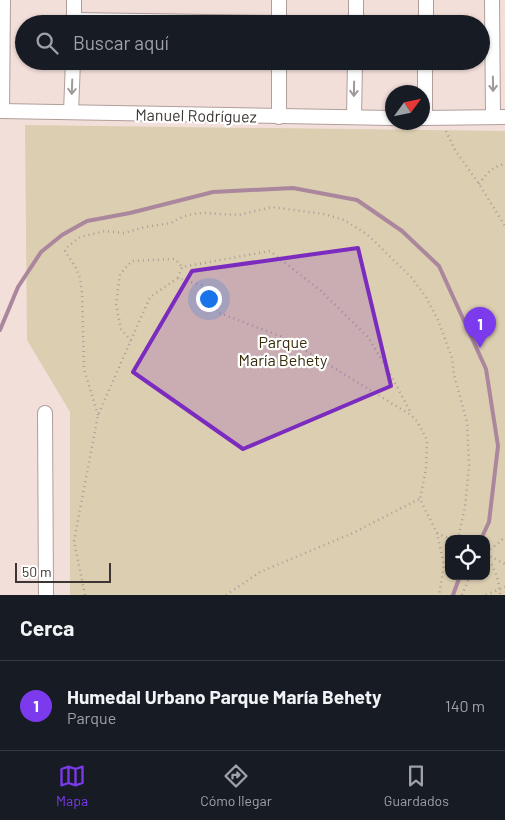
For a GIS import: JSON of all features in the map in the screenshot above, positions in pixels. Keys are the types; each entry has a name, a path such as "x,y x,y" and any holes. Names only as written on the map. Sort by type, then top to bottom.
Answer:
{"street":[{"path":"1,111 3,0"},
{"path":"74,0 74,15"},
{"path":"279,0 279,15"},
{"path":"356,0 356,15"},
{"path":"426,0 426,15"},
{"path":"430,118 499,117 492,0"},
{"path":"71,112 73,70"},
{"path":"279,70 279,117"},
{"path":"354,117 355,70"},
{"path":"425,70 425,85"},
{"name":"Manuel Rodríguez","path":"1,111 385,118"},
{"path":"45,413 46,595"}],"path":[{"path":"440,118 455,150 505,226"},
{"path":"479,184 486,174 498,165 505,164"},
{"path":"98,415 84,369 80,278 65,251 66,248 80,237 105,231 124,233 171,223 182,217 204,213 239,215 272,207 324,214 344,220 368,235 411,277 426,298 447,343 466,422 467,484 465,507 459,535"},
{"path":"182,267 270,251 321,291 368,337 411,415"},
{"path":"131,341 121,329 116,304 120,274 132,261 175,259 182,267"},
{"path":"85,595 74,541 98,415 150,297 178,278 182,267"},
{"path":"178,278 204,286 217,312 285,338 411,415 417,421 427,440 426,470 420,499 436,533 444,565 439,595"},
{"path":"226,595 260,572 353,533 420,499"},
{"path":"436,533 445,537"},
{"path":"490,551 505,536"},
{"path":"490,556 505,564"},
{"path":"490,561 500,595"},
{"path":"462,595 468,580"},
{"path":"486,595 505,587"}],"highlighted area":[{"path":"358,248 391,386 243,449 133,372 192,271"}],"green space":[{"name":"Parque María Behety","path":"25,125 505,131 505,595 70,595 70,412 27,340"}],"waterway":[{"path":"0,330 18,287 41,252 62,235 87,221 130,213 213,192 293,188 357,200 402,231 439,266 486,369 498,446 489,522 483,535"},
{"path":"453,595 459,580"}],"place":[{"name":"Humedal Urbano Parque María Behety","path":"480,348"}]}
